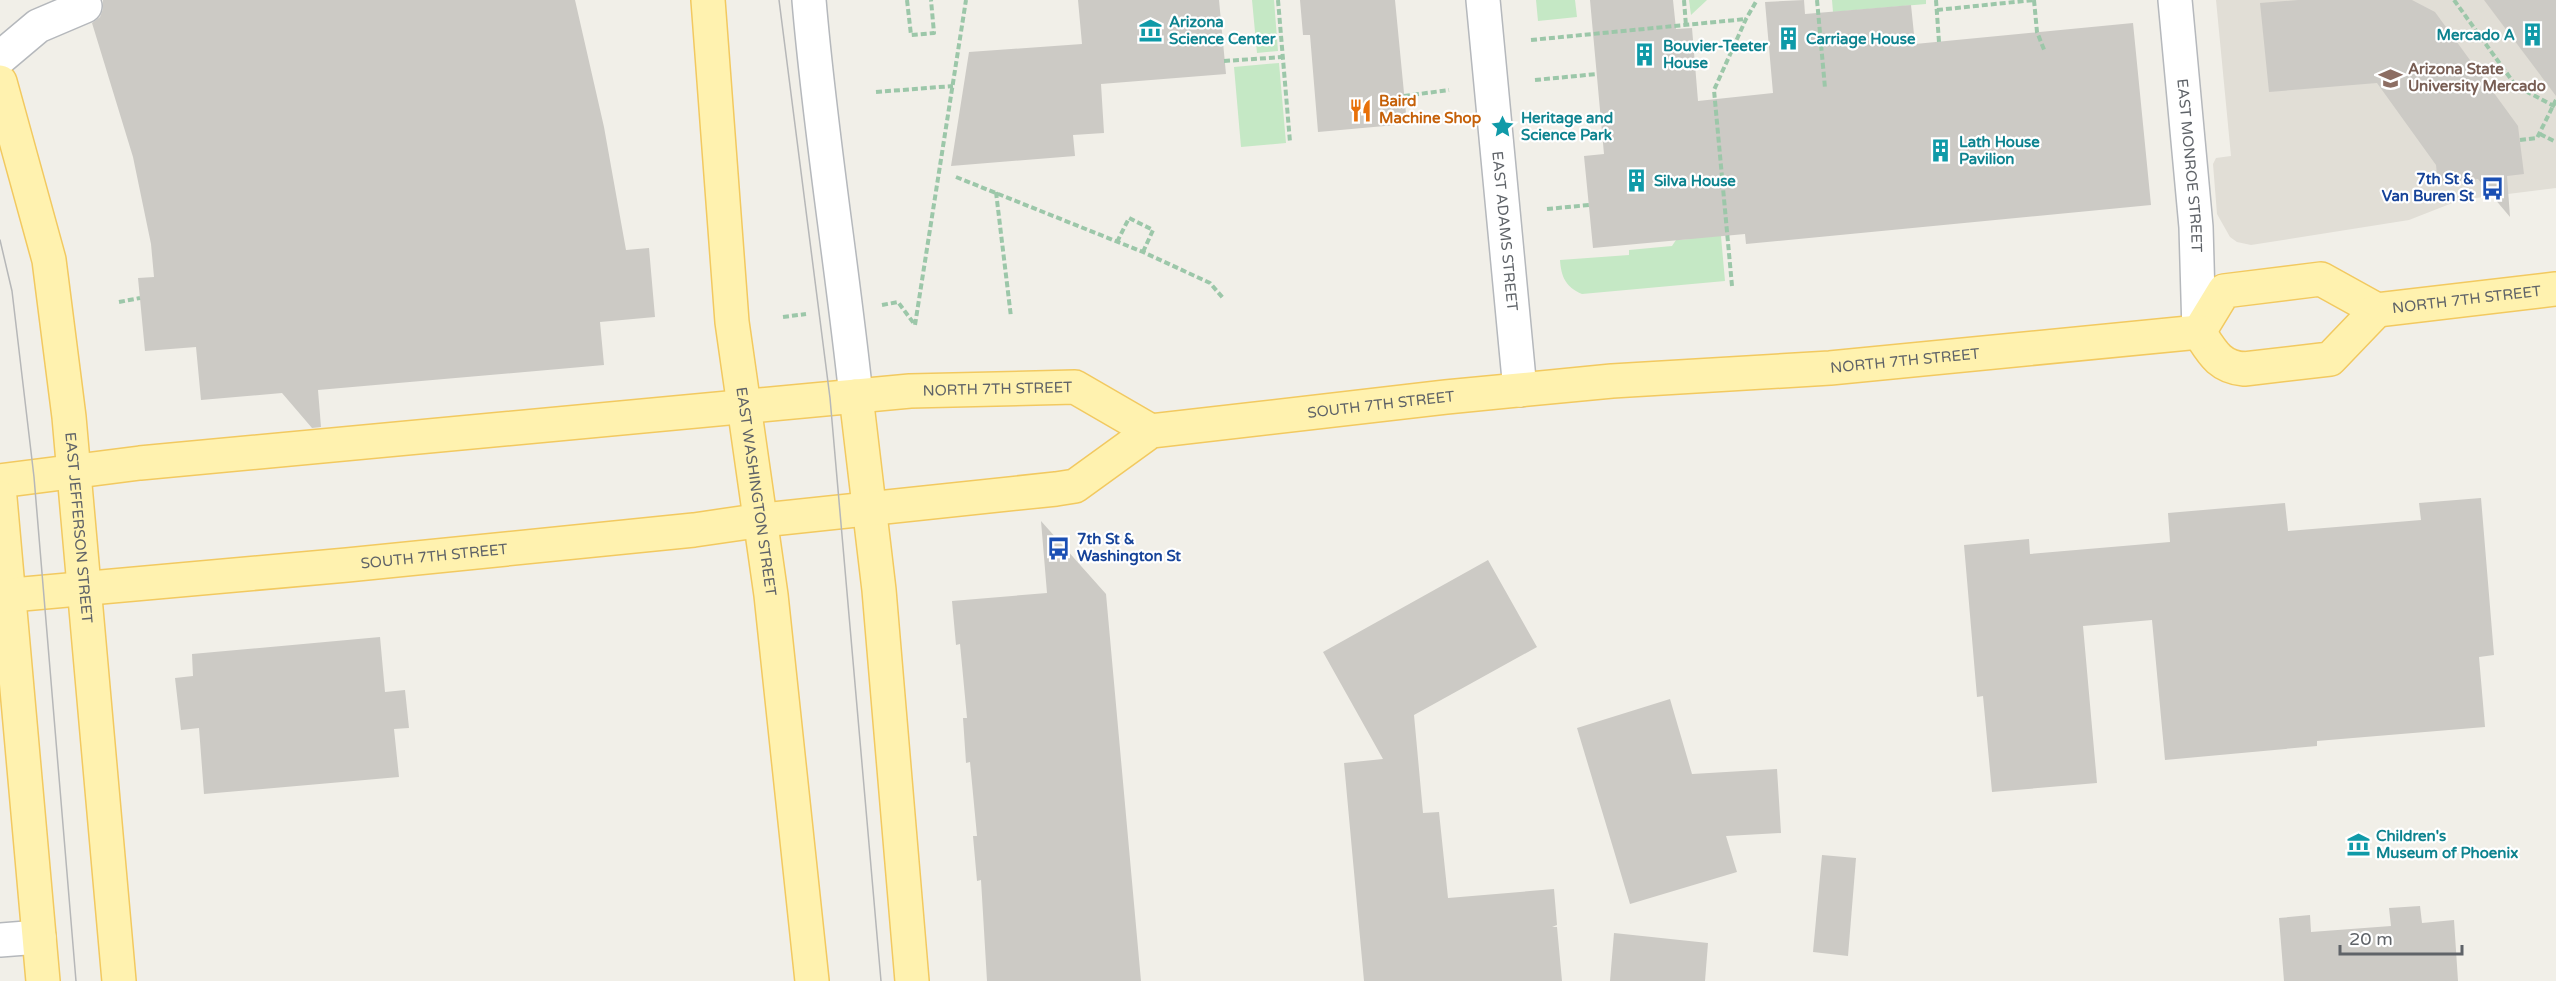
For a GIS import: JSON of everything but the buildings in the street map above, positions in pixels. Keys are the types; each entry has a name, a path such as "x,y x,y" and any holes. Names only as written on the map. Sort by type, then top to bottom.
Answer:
{"main road":[{"name":"EAST WASHINGTON STREET","path":"708,0 732,322 762,520 812,981"},
{"name":"EAST JEFFERSON STREET","path":"0,82 49,260 74,472 119,981"},
{"name":"NORTH 7TH STREET","path":"2199,332 2224,291 2321,279 2377,310 2556,289"},
{"name":"NORTH 7TH STREET","path":"2199,332 2214,355 2230,368 2244,369 2330,359 2377,310"},
{"name":"NORTH 7TH STREET","path":"1612,381 1830,368 2199,332"},
{"name":"SOUTH 7TH STREET","path":"1151,431 1612,381"},
{"name":"NORTH 7TH STREET","path":"856,396 1075,387 1151,431"},
{"path":"0,481 140,463 856,396 879,590 912,981"},
{"path":"869,508 1075,486 1151,431"},
{"path":"0,498 5,596 43,981"},
{"name":"SOUTH 7TH STREET","path":"5,596 694,530 869,508"}],"street":[{"path":"809,0 815,69 856,396"},
{"name":"EAST ADAMS STREET","path":"1483,0 1520,390"},
{"name":"EAST MONROE STREET","path":"2175,0 2196,226 2199,332"},
{"path":"0,58 38,26 85,6"},
{"path":"0,940 39,937"}],"path":[{"path":"907,0 911,35 934,33 932,0"},
{"path":"898,302 915,325 966,0"},
{"path":"1278,0 1290,142"},
{"path":"1684,0 1686,26"},
{"path":"1732,286 1714,90 1757,0"},
{"path":"1817,0 1825,88"},
{"path":"1936,0 1939,42"},
{"path":"1937,10 2034,0 2037,32 2045,52"},
{"path":"2454,0 2516,86 2556,107"},
{"path":"1531,40 1746,19"},
{"path":"1224,61 1283,57"},
{"path":"1535,80 1597,74"},
{"path":"876,92 953,86"},
{"path":"1404,96 1449,90"},
{"path":"2520,140 2537,138 2556,100"},
{"path":"2540,134 2556,142"},
{"path":"956,177 996,191 1143,252 1210,283 1223,298"},
{"path":"996,191 1011,317"},
{"path":"1547,209 1589,205"},
{"path":"1117,242 1129,218 1153,230 1143,252"},
{"path":"119,302 140,298"},
{"path":"783,317 806,314"}],"shaded area":[{"name":"Arizona State University Mercado","path":"2216,0 2556,0 2556,188 2460,200 2409,220 2251,245 2237,242 2230,237 2217,214 2213,164 2216,158 2231,156"}],"green space":[{"path":"1252,0 1274,0 1278,51 1257,53"},
{"path":"1536,0 1575,0 1577,17 1538,21"},
{"path":"1689,0 1707,0 1691,15"},
{"path":"1832,0 1926,0 1926,4 1833,12"},
{"path":"1279,63 1286,143 1241,147 1234,67"},
{"path":"1720,225 1725,281 1582,294 1568,285 1562,272 1560,260 1629,255 1629,250 1672,246 1676,240 1690,239 1690,227"}],"tram line":[{"path":"779,0 830,398 881,981"},
{"path":"0,240 12,291 34,477 76,981"}],"place":[{"name":"Arizona Science Center","path":"1151,31"},
{"name":"Mercado A","path":"2533,35"},
{"name":"Carriage House","path":"1788,39"},
{"name":"Bouvier-Teeter House","path":"1645,55"},
{"name":"Arizona State University Mercado","path":"2390,78"},
{"name":"Baird Machine Shop","path":"1361,110"},
{"name":"Heritage and Science Park","path":"1503,127"},
{"name":"Lath House Pavilion","path":"1941,151"},
{"name":"Silva House","path":"1636,181"},
{"name":"7th St & Van Buren St","path":"2492,188"},
{"name":"7th St & Washington St","path":"1059,548"},
{"name":"Children's Museum of Phoenix","path":"2358,845"}]}
